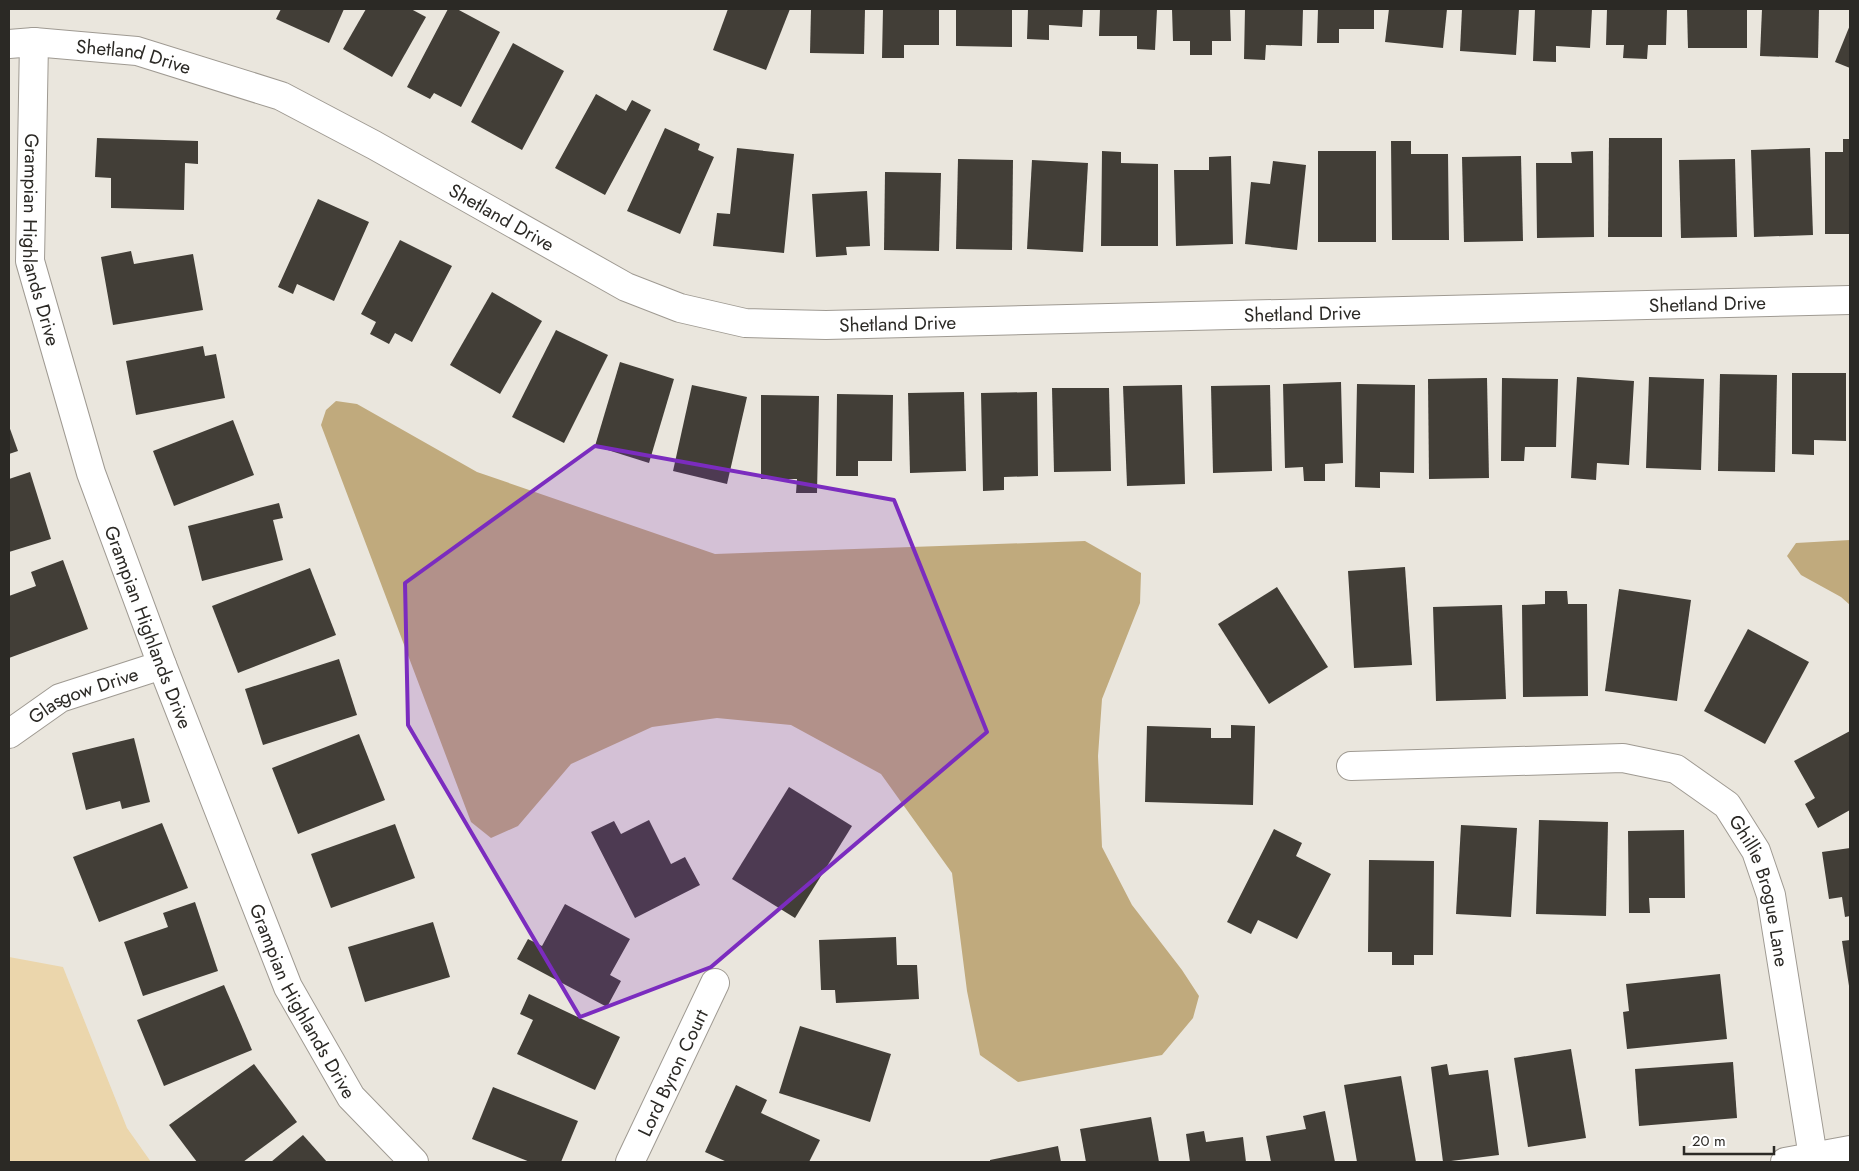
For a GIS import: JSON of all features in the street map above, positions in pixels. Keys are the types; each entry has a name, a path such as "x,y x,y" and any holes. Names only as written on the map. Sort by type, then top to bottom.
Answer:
{"street":[{"name":"Shetland Drive","path":"21,43 137,51 281,96 626,287 680,308 745,323 826,325 1850,300"},
{"name":"Grampian Highlands Drive","path":"21,43 30,261 91,472 162,665 288,987 351,1097 414,1162"},
{"name":"Glasgow Drive","path":"9,734 60,698 162,665"},
{"name":"Ghillie Brogue Lane","path":"1351,766 1623,758 1676,769 1727,805 1756,851 1771,895 1813,1157"},
{"name":"Lord Byron Court","path":"630,1162 716,983"},
{"path":"1785,1162 1850,1150"}],"highlighted area":[{"path":"595,446 894,500 987,732 711,967 580,1017 408,725 405,583"}],"shaded area":[{"path":"336,401 357,404 477,472 715,554 1085,541 1141,573 1140,603 1102,699 1098,756 1102,847 1132,905 1182,970 1199,996 1193,1018 1162,1055 1018,1082 980,1055 967,991 952,873 881,774 791,725 717,718 652,727 571,764 518,826 491,838 471,822 321,425 326,410"},
{"path":"1850,540 1850,605 1841,597 1801,575 1787,556 1796,543"},
{"path":"9,957 63,967 127,1128 151,1162 9,1162"}],"building":[{"path":"281,9 344,9 329,43 276,19"},
{"path":"366,9 411,9 426,17 392,77 343,49"},
{"path":"448,9 457,9 500,32 461,107 434,93 430,99 407,87"},
{"path":"728,9 790,9 766,70 713,50"},
{"path":"811,9 865,9 864,54 810,53"},
{"path":"883,9 939,9 939,45 904,45 904,58 882,58"},
{"path":"956,9 1012,9 1012,47 956,46"},
{"path":"1028,9 1083,9 1082,27 1049,25 1049,40 1027,39"},
{"path":"1100,9 1157,9 1155,50 1137,49 1137,36 1099,36"},
{"path":"1172,9 1230,9 1231,41 1212,41 1212,55 1190,55 1190,41 1173,41"},
{"path":"1245,9 1303,9 1302,46 1266,45 1265,60 1244,59"},
{"path":"1318,9 1374,9 1374,29 1339,29 1339,43 1317,43"},
{"path":"1389,9 1447,9 1443,48 1385,42"},
{"path":"1462,9 1519,9 1516,55 1460,51"},
{"path":"1535,9 1592,9 1590,48 1556,46 1556,62 1533,61"},
{"path":"1607,9 1667,9 1666,45 1648,45 1647,59 1623,58 1624,45 1606,45"},
{"path":"1687,9 1747,9 1747,48 1688,48"},
{"path":"1762,9 1819,9 1818,58 1760,56"},
{"path":"1850,25 1850,68 1835,62"},
{"path":"513,43 564,71 522,150 471,122"},
{"path":"596,94 626,111 632,100 651,110 605,195 555,168"},
{"path":"665,128 700,144 698,150 714,157 680,234 627,211"},
{"path":"97,138 198,141 198,164 185,163 184,210 111,208 111,178 95,177"},
{"path":"1609,138 1662,138 1662,237 1608,237"},
{"path":"1843,139 1850,139 1850,234 1825,234 1825,152 1843,152"},
{"path":"1391,141 1411,141 1411,154 1448,154 1449,240 1392,240"},
{"path":"737,148 794,154 784,253 713,246 717,213 730,214"},
{"path":"1810,148 1813,235 1754,237 1751,150"},
{"path":"1102,151 1121,152 1121,163 1158,164 1158,246 1101,246"},
{"path":"1318,151 1376,151 1376,242 1318,242"},
{"path":"1593,151 1594,237 1537,238 1536,163 1572,163 1571,152"},
{"path":"1231,156 1233,244 1176,246 1174,170 1209,170 1209,157"},
{"path":"1521,156 1523,241 1464,242 1462,157"},
{"path":"958,159 1013,160 1012,250 956,249"},
{"path":"1735,159 1737,237 1681,238 1679,160"},
{"path":"1032,160 1088,163 1083,252 1027,249"},
{"path":"1273,161 1306,165 1297,250 1245,244 1251,182 1270,184"},
{"path":"885,172 941,173 939,251 884,250"},
{"path":"867,191 870,246 846,247 847,255 816,257 812,194"},
{"path":"318,199 369,222 334,301 297,284 293,294 278,287"},
{"path":"400,240 452,266 412,342 395,333 389,344 370,334 376,322 361,314"},
{"path":"131,251 134,264 193,254 203,310 113,325 101,257"},
{"path":"492,292 542,321 500,394 450,365"},
{"path":"556,330 608,355 564,443 512,417"},
{"path":"203,346 205,356 216,354 225,398 136,415 126,361"},
{"path":"620,362 674,379 649,463 595,446"},
{"path":"1792,373 1846,373 1846,441 1814,440 1814,455 1792,454"},
{"path":"1720,374 1777,375 1775,472 1718,471"},
{"path":"1577,377 1634,381 1629,465 1597,463 1596,480 1571,478"},
{"path":"1649,377 1704,379 1701,470 1646,468"},
{"path":"1487,378 1489,478 1429,479 1428,379"},
{"path":"1502,378 1558,379 1556,447 1525,447 1524,461 1501,461"},
{"path":"1341,382 1343,463 1325,464 1325,481 1304,481 1303,467 1285,468 1283,384"},
{"path":"1357,384 1415,385 1414,473 1380,472 1380,488 1355,487"},
{"path":"692,385 747,397 727,484 673,471"},
{"path":"1182,385 1185,484 1127,486 1123,386"},
{"path":"1270,385 1272,471 1213,473 1211,386"},
{"path":"1052,388 1109,388 1111,471 1054,472"},
{"path":"964,392 966,471 910,473 908,393"},
{"path":"1037,392 1038,476 1004,477 1004,490 983,491 981,393"},
{"path":"837,394 893,395 892,461 858,461 858,476 836,476"},
{"path":"761,395 819,396 817,493 796,493 797,479 761,479"},
{"path":"233,420 254,475 174,506 153,451"},
{"path":"9,426 18,451 9,454"},
{"path":"30,472 51,539 9,552 9,479"},
{"path":"279,503 283,518 273,520 283,560 202,581 188,526"},
{"path":"63,560 88,629 9,658 9,596 36,586 31,572"},
{"path":"1405,567 1412,665 1354,668 1348,571"},
{"path":"310,568 336,635 238,673 212,606"},
{"path":"1277,587 1328,667 1269,704 1218,624"},
{"path":"1619,589 1691,600 1677,701 1605,691"},
{"path":"1545,591 1567,591 1568,604 1587,604 1588,696 1523,697 1522,605 1545,604"},
{"path":"1502,605 1506,699 1436,701 1433,607"},
{"path":"1748,629 1809,662 1765,744 1704,711"},
{"path":"339,659 357,715 263,745 245,689"},
{"path":"1231,725 1255,726 1253,805 1145,802 1147,726 1211,728 1211,738 1231,738"},
{"path":"1850,731 1850,810 1818,828 1805,804 1815,798 1794,761"},
{"path":"359,734 385,800 298,834 272,768"},
{"path":"134,738 150,802 122,809 120,801 86,810 72,753"},
{"path":"789,787 852,826 795,918 732,879"},
{"path":"649,820 671,864 685,857 700,885 635,918 591,832 614,821 621,834"},
{"path":"1539,820 1608,822 1606,916 1536,914"},
{"path":"162,823 188,888 99,922 73,857"},
{"path":"395,824 415,878 331,908 311,854"},
{"path":"1461,825 1517,828 1511,917 1456,914"},
{"path":"1274,829 1302,843 1296,856 1331,874 1297,939 1258,920 1251,934 1227,922"},
{"path":"1684,830 1685,898 1649,898 1650,913 1629,913 1628,831"},
{"path":"1850,848 1850,916 1845,917 1842,897 1829,899 1822,852"},
{"path":"1369,860 1434,861 1433,955 1414,955 1414,965 1392,965 1392,952 1368,952"},
{"path":"195,902 218,971 143,996 124,942 168,927 163,913"},
{"path":"565,904 630,939 610,975 621,981 607,1007 517,959 528,939 542,946"},
{"path":"433,922 450,977 365,1002 348,947"},
{"path":"896,937 897,965 917,965 919,999 836,1003 835,990 821,990 819,940"},
{"path":"1850,940 1850,985 1849,986 1842,941"},
{"path":"1720,974 1727,1039 1627,1049 1623,1012 1629,1011 1626,984"},
{"path":"224,985 252,1050 164,1086 137,1020"},
{"path":"529,994 620,1037 595,1090 517,1054 533,1020 520,1014"},
{"path":"800,1026 891,1054 870,1122 779,1093"},
{"path":"1571,1049 1586,1138 1528,1147 1514,1058"},
{"path":"1733,1062 1737,1118 1639,1126 1635,1069"},
{"path":"254,1064 297,1122 243,1162 197,1162 169,1125"},
{"path":"1447,1064 1449,1075 1488,1070 1499,1155 1443,1162 1431,1067"},
{"path":"1401,1076 1416,1162 1357,1162 1344,1085"},
{"path":"736,1085 767,1100 761,1113 820,1140 809,1162 727,1162 705,1152"},
{"path":"493,1087 578,1121 561,1162 530,1162 472,1139"},
{"path":"1325,1111 1335,1162 1271,1162 1266,1136 1306,1129 1303,1116"},
{"path":"1151,1117 1159,1162 1086,1162 1080,1129"},
{"path":"1204,1131 1206,1142 1243,1137 1246,1162 1190,1162 1186,1134"},
{"path":"303,1135 327,1162 271,1162"},
{"path":"1058,1146 1061,1162 990,1162 990,1160"}]}
